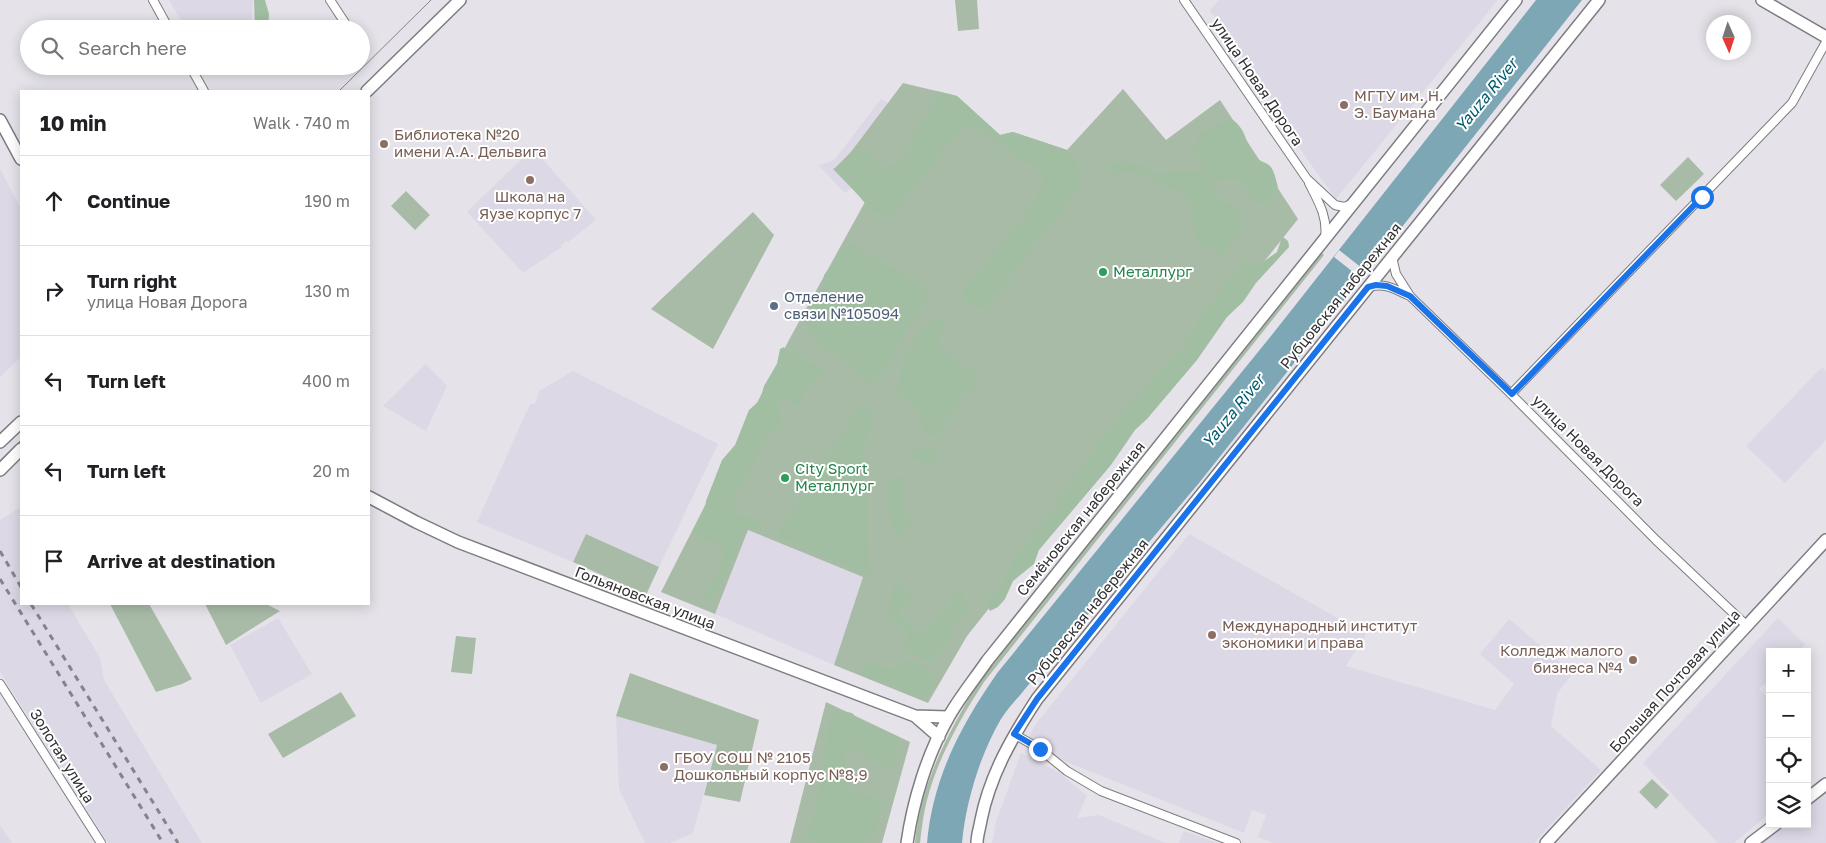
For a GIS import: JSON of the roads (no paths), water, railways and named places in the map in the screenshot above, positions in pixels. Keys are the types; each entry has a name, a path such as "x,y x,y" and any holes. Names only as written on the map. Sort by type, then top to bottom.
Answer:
{"main road":[{"path":"368,90 460,0"},
{"name":"Семёновская набережная","path":"906,843 924,776 939,737 948,717 987,661 1516,0"},
{"name":"Рубцовская набережная","path":"977,843 984,804 995,775 1014,734 1037,699 1599,0"},
{"path":"1762,0 1826,37"},
{"path":"0,120 20,158"},
{"path":"0,442 20,427"},
{"path":"4,467 20,450"},
{"name":"Гольяновская улица","path":"370,498 453,540 915,716 948,717"},
{"name":"Большая Почтовая улица","path":"1549,842 1746,625 1826,540"},
{"name":"Гольяновская улица","path":"915,716 939,737"},
{"path":"1811,796 1826,784"},
{"path":"1752,843 1771,828"}],"street":[{"path":"153,0 164,20"},
{"path":"330,0 343,20"},
{"name":"улица Новая Дорога","path":"1184,0 1307,178 1324,213 1326,224 1325,239"},
{"path":"1512,394 1792,103 1826,42"},
{"path":"195,75 203,90"},
{"name":"улица Новая Дорога","path":"1307,178 1335,205 1344,207 1353,203"},
{"name":"улица Новая Дорога","path":"1392,257 1396,274 1410,296 1512,394 1656,540 1746,625"},
{"name":"улица Новая Дорога","path":"1368,287 1376,285 1387,286 1410,296"},
{"name":"Золотая улица","path":"0,684 102,843"},
{"path":"1014,734 1040,749 1067,771 1101,791 1236,843"}],"water":[{"name":"Yauza River","path":"1536,0 1582,0 1199,483 1004,715 993,733 980,763 967,811 962,843 927,843 935,796 942,774 961,732 998,672 1271,336"}],"tram line":[{"path":"370,60 431,0"},
{"path":"340,90 355,75"},
{"path":"0,462 20,441"}],"railway":[{"path":"0,551 20,585"},
{"path":"0,579 163,843"},
{"path":"32,605 178,843"}],"place":[{"name":"МГТУ им. Н. Э. Баумана","path":"1344,105"},
{"name":"Библиотека №20 имени А.А. Дельвига","path":"384,144"},
{"name":"Школа на Яузе корпус 7","path":"530,180"},
{"name":"Металлург","path":"1103,272"},
{"name":"Отделение связи №105094","path":"774,306"},
{"name":"City Sport Металлург","path":"785,478"},
{"name":"Международный институт экономики и права","path":"1212,635"},
{"name":"Колледж малого бизнеса №4","path":"1633,660"},
{"name":"ГБОУ СОШ № 2105 Дошкольный корпус №8,9","path":"664,767"}]}
